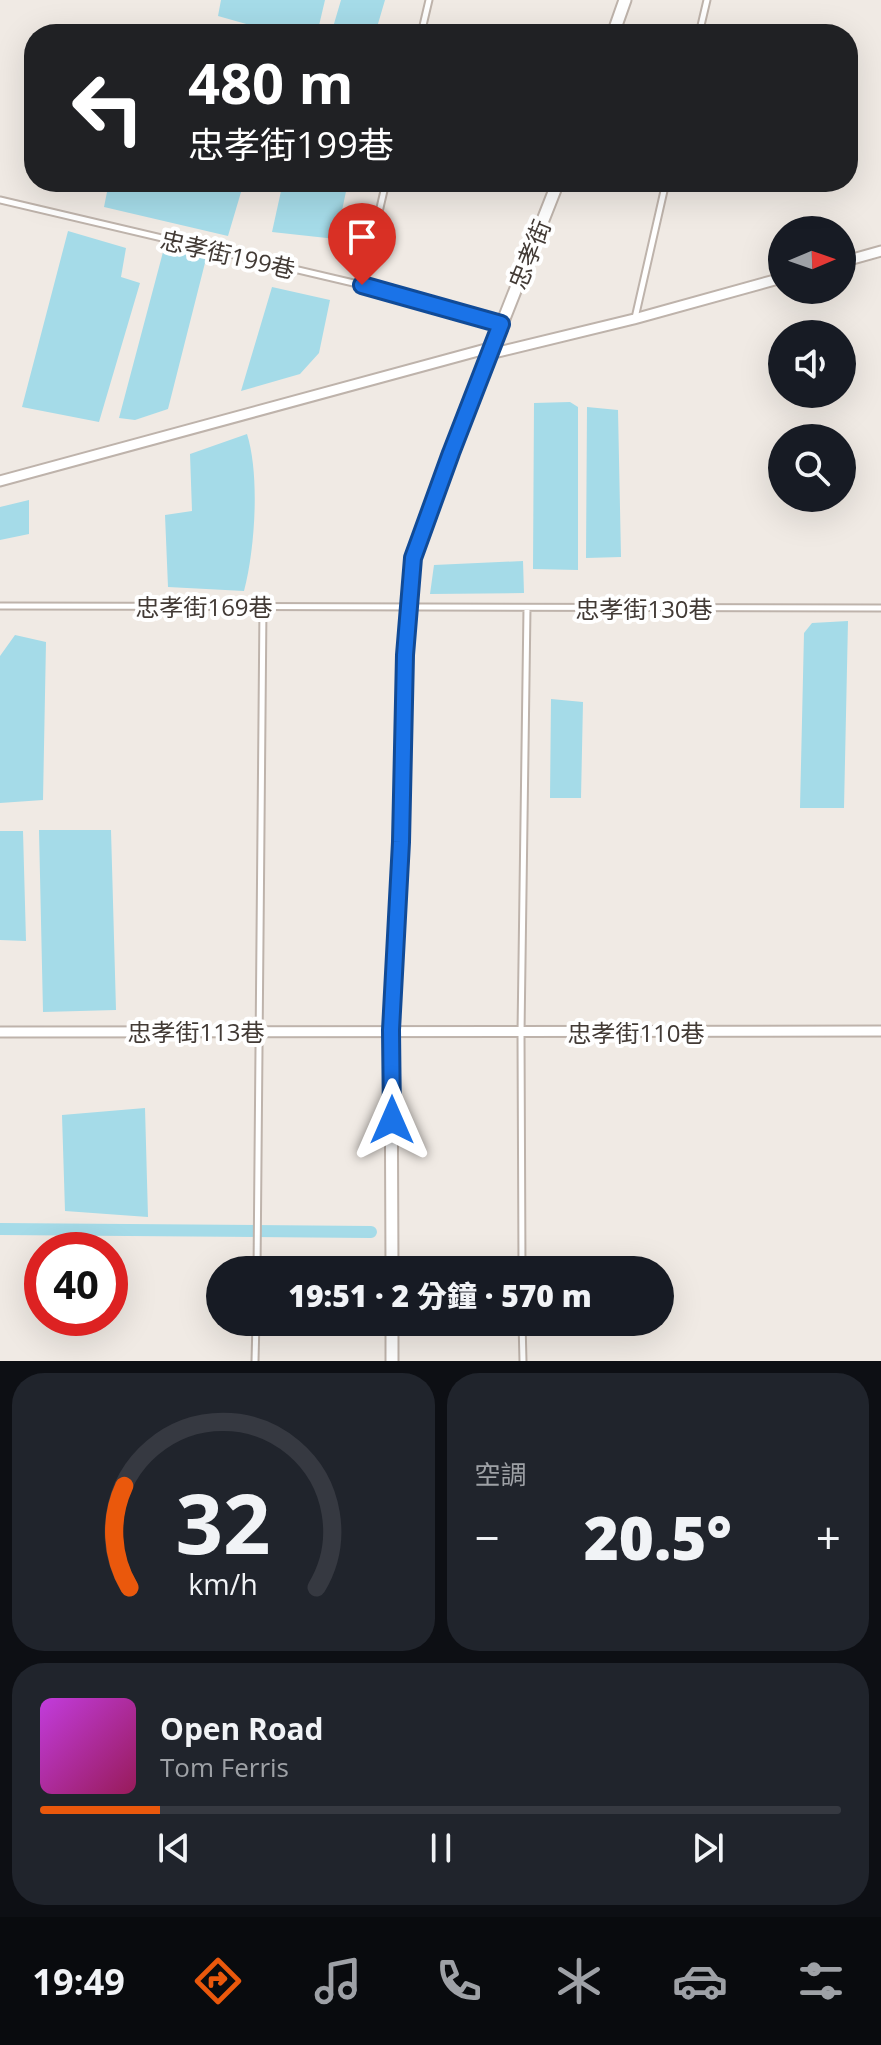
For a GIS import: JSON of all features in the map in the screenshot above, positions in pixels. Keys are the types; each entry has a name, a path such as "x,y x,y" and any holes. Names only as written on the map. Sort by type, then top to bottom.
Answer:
{"street":[{"path":"617,24 625,0"},
{"name":"忠孝街","path":"392,1256 391,1030 401,842 408,606 417,544 554,192"},
{"path":"856,258 881,251"},
{"path":"0,481 492,350 634,319 768,282"},
{"name":"忠孝街113巷","path":"0,1032 391,1030"},
{"name":"忠孝街110巷","path":"391,1030 521,1033 881,1031"},
{"path":"392,1336 392,1361"}],"lane":[{"path":"423,24 429,0"},
{"path":"701,24 707,0"},
{"path":"362,285 384,192"},
{"path":"634,319 664,192"},
{"name":"忠孝街199巷","path":"0,200 362,285 501,324"},
{"name":"忠孝街169巷","path":"0,606 408,606"},
{"path":"257,1256 263,606"},
{"name":"忠孝街130巷","path":"408,606 881,608"},
{"path":"522,1256 521,1033 527,608"},
{"path":"255,1361 256,1336"},
{"path":"522,1336 523,1361"}],"water":[{"path":"221,0 325,0 319,24 246,24 218,16"},
{"path":"341,0 385,0 378,24 334,24"},
{"path":"107,192 241,192 228,236 104,207"},
{"path":"281,192 346,192 336,239 272,232"},
{"path":"68,231 126,248 121,277 140,283 99,422 22,407"},
{"path":"208,251 168,409 135,420 119,418 163,252"},
{"path":"272,287 330,300 319,353 300,374 241,391"},
{"path":"570,402 578,407 578,570 533,569 534,403"},
{"path":"587,407 618,410 621,557 586,558"},
{"path":"247,434 255,491 251,555 244,591 168,587 165,515 192,511 190,454"},
{"path":"29,500 29,534 0,540 0,507"},
{"path":"523,561 524,593 430,594 434,565"},
{"path":"848,621 844,808 800,808 804,633 812,623"},
{"path":"15,635 46,642 43,800 0,803 0,656"},
{"path":"551,699 583,702 581,798 550,798"},
{"path":"39,830 111,830 116,1010 43,1012"},
{"path":"0,831 23,831 26,941 0,940"},
{"path":"145,1108 148,1217 65,1211 62,1115"}],"waterway":[{"path":"0,1229 371,1232"}],"route":[{"path":"362,285 501,324 413,558 405,655 401,842 391,1030 392,1120"}]}
